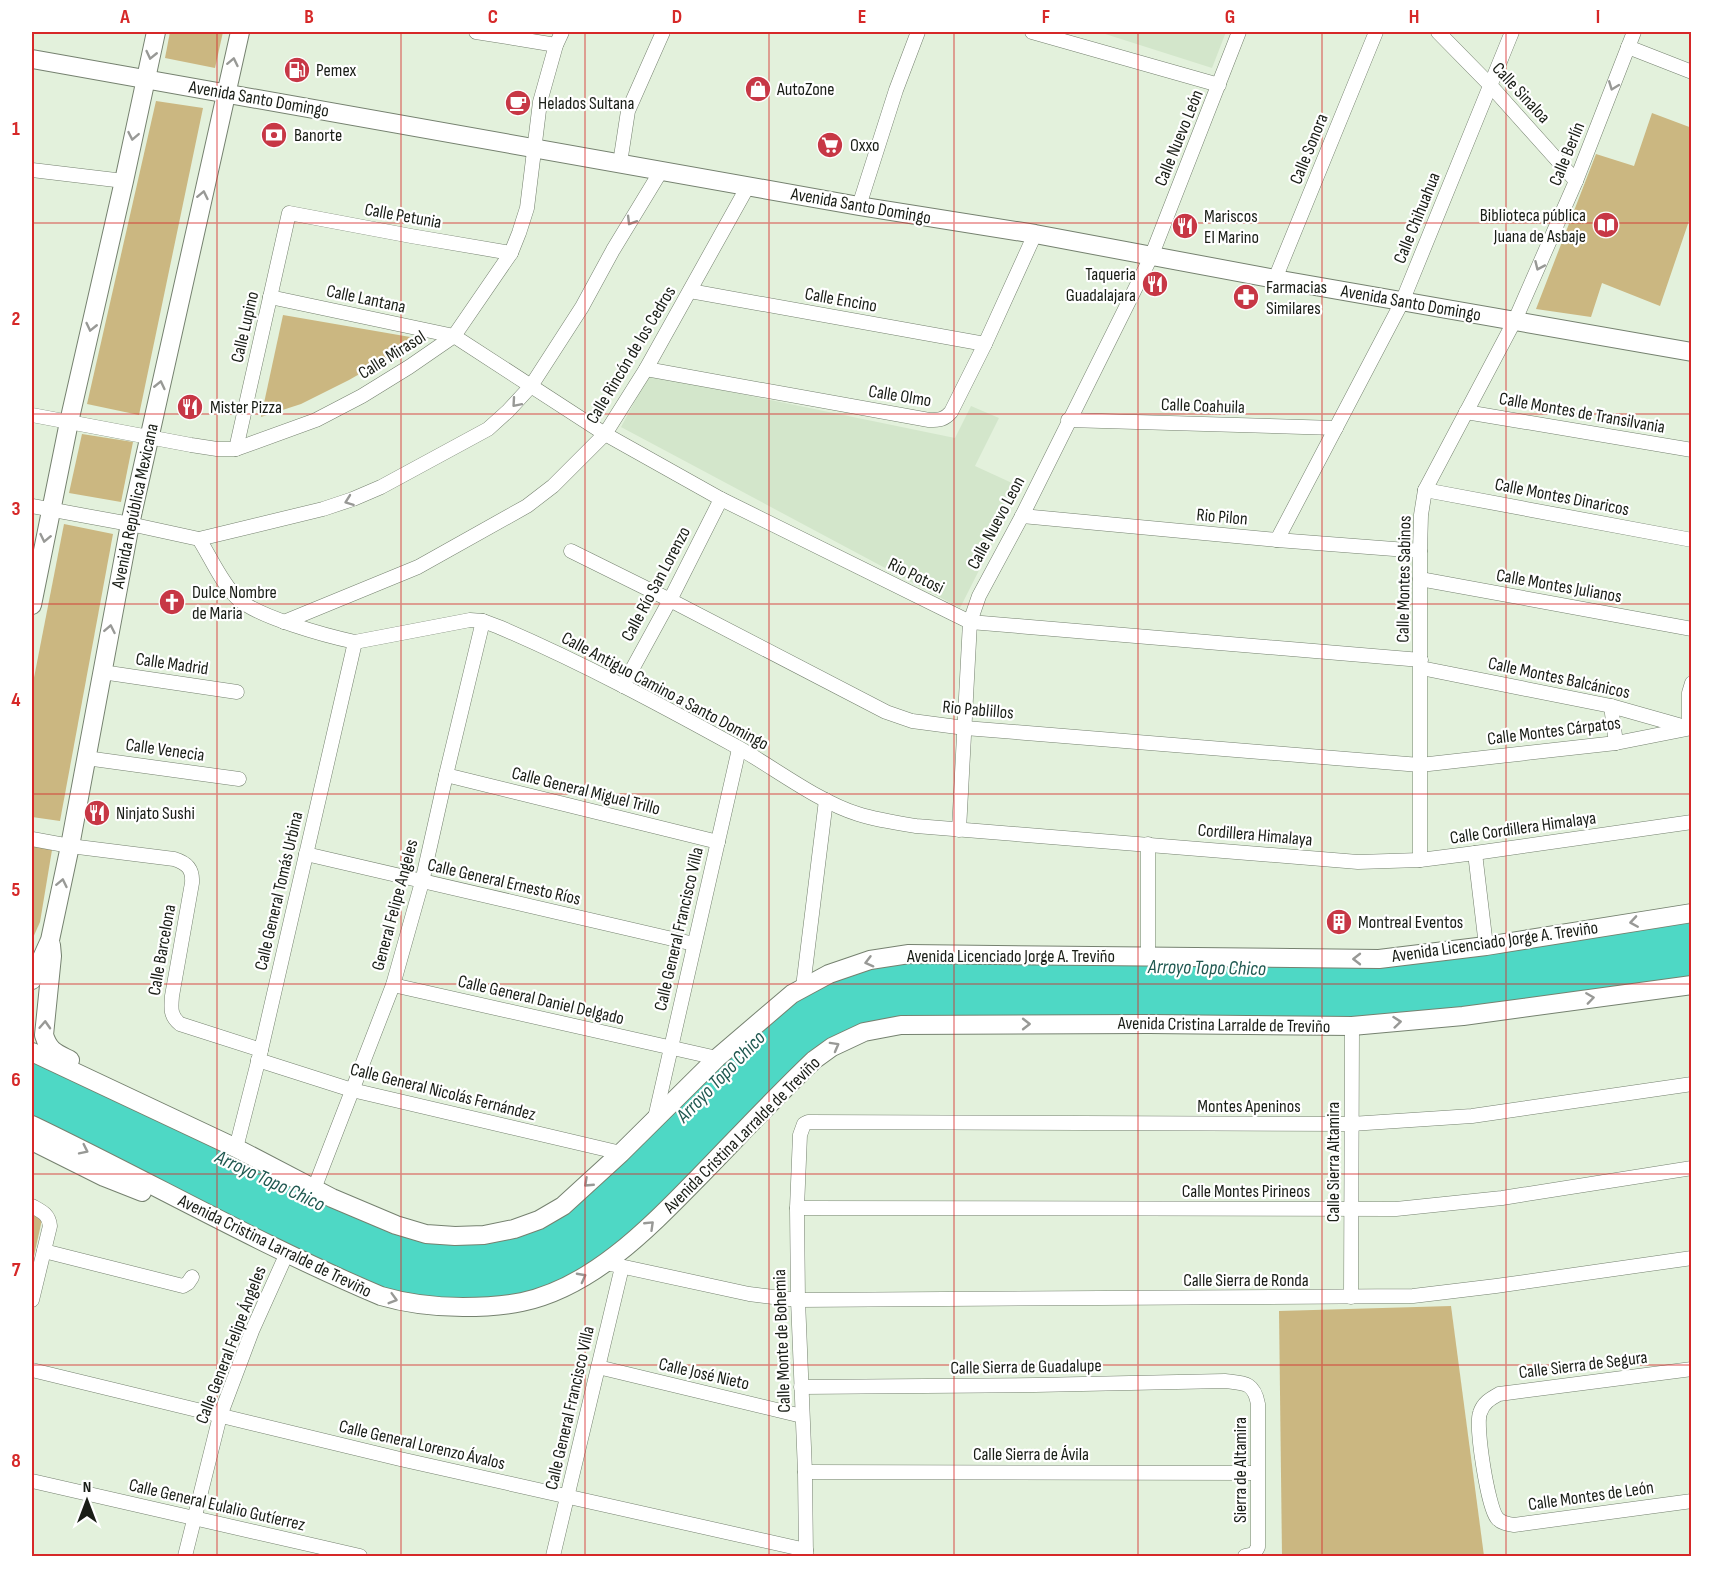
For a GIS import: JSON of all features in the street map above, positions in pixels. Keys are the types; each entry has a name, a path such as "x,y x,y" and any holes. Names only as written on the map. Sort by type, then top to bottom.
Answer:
{"main road":[{"path":"32,601 69,422 156,32"},
{"name":"Avenida República Mexicana","path":"32,980 50,940 70,846 130,524 240,32"},
{"name":"Avenida Santo Domingo","path":"32,59 859,206 1035,234 1151,257 1692,352"},
{"name":"Avenida Licenciado Jorge A. Treviño","path":"36,1057 94,1080 236,1148 314,1189 396,1225 426,1234 484,1235 514,1229 539,1220 563,1206 621,1153 717,1058 792,994 830,974 870,960 909,954 1379,958 1485,946 1692,913"},
{"path":"50,940 52,957 44,1035 47,1045 54,1052 80,1064 94,1080"},
{"name":"Avenida Cristina Larralde de Treviño","path":"32,1125 286,1253 381,1296 400,1302 454,1307 485,1307 522,1302 538,1297 614,1265 814,1060 832,1047 864,1032 901,1025 1352,1026 1462,1016 1692,985"},
{"path":"32,1141 104,1177 160,1199 187,1204"}],"street":[{"path":"477,32 556,45"},
{"name":"Calle Mirasol","path":"32,415 217,449 236,449 316,420 409,367 454,336 510,253 527,208 540,102 556,45 562,32"},
{"path":"620,163 628,111 663,32"},
{"path":"859,206 896,90 918,32"},
{"path":"1032,32 1053,34 1219,85"},
{"name":"Calle Nuevo León","path":"1151,257 1239,32"},
{"name":"Calle Sonora","path":"1275,279 1376,32"},
{"name":"Calle Sinaloa","path":"1438,32 1490,85 1576,181"},
{"name":"Calle Chihuahua","path":"1277,540 1402,302 1512,32"},
{"name":"Calle Berlín","path":"1515,321 1576,181 1634,32"},
{"path":"1628,47 1692,72"},
{"path":"32,170 124,182"},
{"path":"32,506 199,539 323,509 353,500 381,487 488,429 531,386 582,307 613,250 661,171"},
{"name":"Calle Rincón de los Cedros","path":"284,622 418,567 527,506 553,486 605,434 646,369 748,186"},
{"name":"Calle Petunia","path":"289,213 510,253"},
{"name":"Calle Lupino","path":"236,449 289,213"},
{"name":"Calle Olmo","path":"646,369 929,420 940,420 951,412 986,344 1035,234"},
{"name":"Calle Nuevo Leon","path":"959,830 970,622 979,596 1022,516 1151,257"},
{"name":"Calle Encino","path":"690,291 986,344"},
{"name":"Calle Lantana","path":"270,297 454,336"},
{"name":"Calle Montes Sabinos","path":"1420,860 1420,550 1421,515 1425,490 1515,321"},
{"name":"Rio Potosi","path":"454,336 605,434 721,499 970,622 1421,664"},
{"name":"Calle Montes de Transilvania","path":"1467,412 1692,450"},
{"name":"Calle Coahuila","path":"1068,420 1336,428"},
{"name":"Calle Montes Dinaricos","path":"1425,490 1692,540"},
{"name":"Calle Río San Lorenzo","path":"623,686 721,499"},
{"name":"Rio Pilon","path":"1022,516 1277,540 1420,550"},
{"name":"Calle Antiguo Camino a Santo Domingo","path":"199,539 238,599 251,608 284,622 355,642 453,622 483,621 519,635 623,686 739,749 826,800 857,814 916,826 1148,844"},
{"name":"Rio Pablillos","path":"571,551 886,712 912,721 964,728 1420,765"},
{"name":"Calle Montes Julianos","path":"1420,579 1692,629"},
{"name":"General Felipe Angeles","path":"314,1189 393,985 422,882 483,621"},
{"name":"Calle General Tomás Urbina","path":"236,1148 260,1055 355,642"},
{"name":"Calle Montes Balcánicos","path":"1421,664 1611,706 1690,728"},
{"name":"Calle Madrid","path":"102,672 237,692"},
{"path":"1690,728 1689,693 1692,683"},
{"path":"1611,706 1616,743"},
{"name":"Calle Montes Cárpatos","path":"1420,765 1616,743 1690,728"},
{"name":"Calle General Francisco Villa","path":"656,1118 739,749"},
{"name":"Calle Venecia","path":"86,758 239,779"},
{"name":"Calle General Miguel Trillo","path":"446,775 718,842"},
{"path":"803,987 826,800"},
{"name":"Calle Cordillera Himalaya","path":"1358,862 1420,860 1475,854 1692,822"},
{"path":"32,839 70,846"},
{"path":"1148,844 1148,957"},
{"name":"Cordillera Himalaya","path":"1148,844 1358,862"},
{"name":"Calle Barcelona","path":"70,846 174,859 188,866 193,876 172,996 172,1015 180,1024 260,1055"},
{"name":"Calle General Ernesto Ríos","path":"306,854 694,945"},
{"path":"1475,854 1485,946"},
{"name":"Calle General Daniel Delgado","path":"393,985 717,1058"},
{"name":"Calle Sierra Altamira","path":"1351,1297 1352,1026"},
{"name":"Calle General Nicolás Fernández","path":"260,1055 352,1090 621,1153"},
{"name":"Montes Apeninos","path":"804,1124 816,1121 1351,1124 1472,1116 1692,1084"},
{"name":"Calle Monte de Bohemia","path":"804,1124 800,1135 797,1208 806,1553"},
{"name":"Calle Montes Pirineos","path":"797,1208 1396,1209 1502,1198 1692,1168"},
{"path":"32,1206 48,1216 50,1226 32,1300"},
{"path":"44,1251 188,1282"},
{"name":"Calle General Felipe Ángeles","path":"185,1557 220,1416 252,1331 286,1253"},
{"name":"Calle Sierra de Ronda","path":"614,1265 749,1294 798,1300 1351,1297 1423,1295 1692,1258"},
{"name":"Calle General Francisco Villa","path":"553,1557 598,1367 614,1265"},
{"name":"Calle José Nieto","path":"598,1367 802,1416"},
{"name":"Calle Sierra de Segura","path":"1497,1519 1490,1502 1478,1428 1479,1414 1484,1405 1499,1394 1692,1369"},
{"name":"Calle General Lorenzo Ávalos","path":"32,1370 412,1462 806,1553"},
{"name":"Calle Sierra de Guadalupe","path":"801,1386 1225,1381 1250,1386"},
{"name":"Sierra de Altamira","path":"1249,1556 1257,1552 1258,1547 1258,1404 1256,1393 1250,1386"},
{"name":"Calle Sierra de Ávila","path":"805,1472 1257,1473"},
{"name":"Calle General Eulalio Gutíerrez","path":"32,1481 360,1557"},
{"name":"Calle Montes de León","path":"1497,1519 1514,1525 1692,1501"}],"shaded area":[{"path":"170,32 223,32 215,68 165,58"},
{"path":"1099,32 1226,32 1212,68"},
{"path":"156,101 203,108 139,415 87,404"},
{"path":"1652,113 1692,128 1691,215 1660,306 1602,283 1591,317 1536,309 1596,154 1634,166"},
{"path":"283,315 416,338 407,347 349,380 301,404 261,417"},
{"path":"649,375 955,438 971,406 999,418 975,466 1021,487 960,608 621,427"},
{"path":"82,434 133,442 121,502 69,493"},
{"path":"64,524 113,534 60,821 32,817 32,688"},
{"path":"32,846 52,850 40,922 32,940"},
{"path":"32,1210 43,1215 32,1265"},
{"path":"1451,1306 1484,1556 1282,1556 1279,1311"}],"water":[{"name":"Arroyo Topo Chico","path":"1691,913 1691,985 1463,1016 901,1025 832,1047 636,1240 522,1302 400,1302 32,1125 32,1053 426,1234 539,1220 792,994 870,960 1317,959"}],"place":[{"name":"Pemex","path":"297,70"},
{"name":"AutoZone","path":"758,89"},
{"name":"Helados Sultana","path":"518,103"},
{"name":"Banorte","path":"274,135"},
{"name":"Oxxo","path":"830,145"},
{"name":"Biblioteca pública Juana de Asbaje","path":"1606,225"},
{"name":"Mariscos El Marino","path":"1185,226"},
{"name":"Taqueria Guadalajara","path":"1155,284"},
{"name":"Farmacias Similares","path":"1246,297"},
{"name":"Mister Pizza","path":"190,407"},
{"name":"Dulce Nombre de Maria","path":"172,602"},
{"name":"Ninjato Sushi","path":"97,813"},
{"name":"Montreal Eventos","path":"1339,922"}]}
